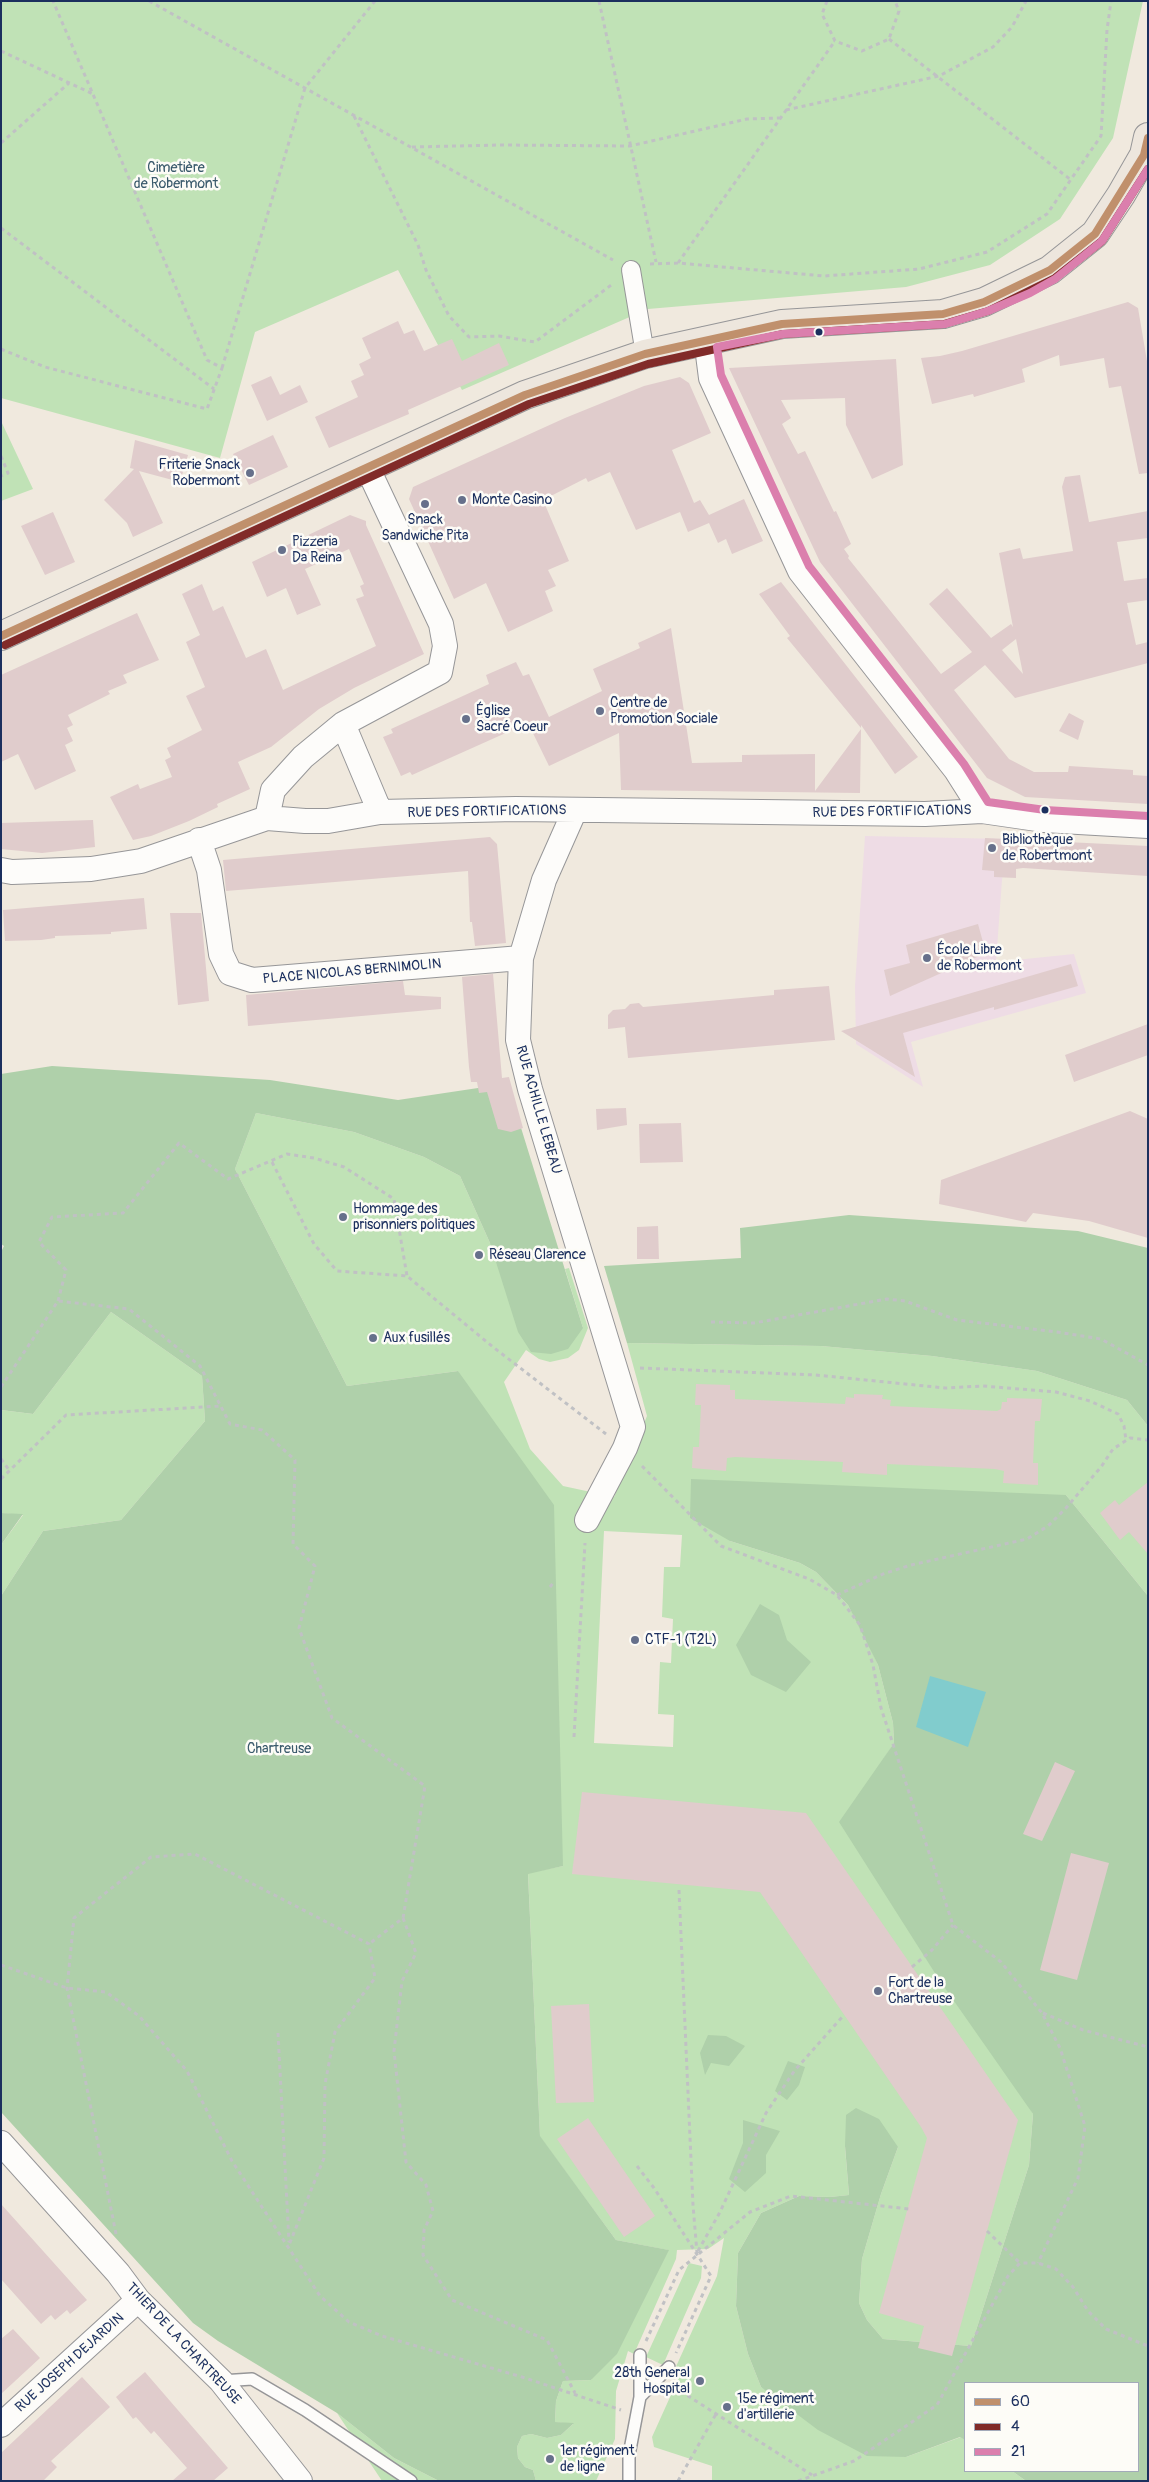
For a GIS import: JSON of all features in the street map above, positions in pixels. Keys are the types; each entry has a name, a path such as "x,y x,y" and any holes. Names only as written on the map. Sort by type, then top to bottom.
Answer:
{"main road":[{"path":"1,636 525,395 645,354 706,339 782,324 943,314 984,302 1026,284 1050,270 1095,234 1121,196 1144,155 1148,137"}],"street":[{"path":"631,270 645,354"},
{"path":"706,339 711,378 800,571 956,770 982,811"},
{"path":"267,818 273,790 303,757 343,724 440,672 445,646 441,624 368,468"},
{"path":"343,724 380,812"},
{"name":"RUE DES FORTIFICATIONS","path":"1,870 12,872 99,868 141,861 267,818 321,821 380,812 576,810 925,814 982,811 1044,820 1148,826"},
{"name":"RUE ACHILLE LEBEAU","path":"576,810 544,880 522,958 518,1040 530,1089 633,1427 625,1448 587,1520"},
{"name":"PLACE NICOLAS BERNIMOLIN","path":"199,840 210,878 220,947 230,974 252,980 522,958"},
{"name":"THIER DE LA CHARTREUSE","path":"1,2143 118,2273 138,2300 221,2381 300,2481"},
{"name":"RUE JOSEPH DEJARDIN","path":"1,2425 138,2300"}],"lane":[{"path":"629,2481 629,2455 640,2397 640,2355"},
{"path":"640,2397 669,2367"},
{"path":"221,2381 252,2380 305,2410 411,2481"}],"path":[{"path":"53,1 207,360 222,368"},
{"path":"149,1 631,270"},
{"path":"1,349 45,367 207,409 222,368 305,88 375,1"},
{"path":"599,1 656,262"},
{"path":"827,1 822,14 835,41 862,51 889,39 899,12 895,1"},
{"path":"786,110 939,76 993,47 1012,27 1026,1"},
{"path":"354,116 418,245 426,270 449,316 469,336 499,336 535,342 631,270 656,262 824,276 919,269 987,252 1047,214 1101,136 1106,30 1111,1"},
{"path":"889,39 1071,180"},
{"path":"678,263 835,41"},
{"path":"1,51 93,94"},
{"path":"1,143 69,83"},
{"path":"411,147 501,145 630,146 747,119 780,118"},
{"path":"1,228 214,389"},
{"path":"1,456 8,473 1,476"},
{"path":"1,1387 58,1301 66,1270 39,1242 52,1218 123,1213 179,1143 228,1179 288,1154 314,1158 344,1167 394,1199 407,1276"},
{"path":"272,1162 314,1244 338,1271 407,1276 493,1347 625,1448 721,1546 809,1579 837,1595 860,1624 873,1665 881,1708 953,1925 1001,1962 1042,2013 1060,2048 1085,2126 1078,2178 1038,2263"},
{"path":"711,1322 754,1323 888,1299 905,1301 957,1320 1057,1332 1101,1340 1148,1366"},
{"path":"58,1301 129,1309 200,1366 230,1424 262,1430 295,1460 293,1544 316,1566 299,1628 332,1718 425,1786 403,1918 416,1953 402,1981 394,2051 406,2162 426,2185 433,2211 424,2230 423,2256 452,2300 547,2340 575,2394"},
{"path":"614,1367 816,1375 945,1388 984,1386 1027,1388 1056,1392 1090,1401 1118,1414 1124,1426 1126,1440"},
{"path":"1,1479 66,1415 221,1406"},
{"path":"837,1595 883,1574 911,1565 1027,1539 1048,1526 1102,1467 1113,1449 1126,1440 1148,1440"},
{"path":"1,1459 9,1470"},
{"path":"574,1737 587,1520"},
{"path":"550,1587 553,1583"},
{"path":"118,2273 120,2257 67,1988 74,1918 151,1857 195,1854 369,1944"},
{"path":"679,1890 693,2205 697,2253"},
{"path":"369,1944 403,1918"},
{"path":"912,1967 932,1950 953,1925"},
{"path":"289,2245 324,2158 325,2084 335,2032 375,1978 369,1944"},
{"path":"1,1965 67,1988 106,1992 139,2016 187,2072 232,2161 289,2245 320,2296 349,2322 382,2336 575,2394 637,2417"},
{"path":"1042,2013 1083,2030 1148,2047"},
{"path":"697,2253 720,2212 766,2113 794,2070 844,2015"},
{"path":"278,2033 289,2245"},
{"path":"637,2166 711,2276 669,2367"},
{"path":"640,2355 678,2270 750,2212 791,2196 909,2209"},
{"path":"986,2231 1020,2263 1038,2263 1056,2269 1088,2311 1106,2329 1147,2345"},
{"path":"798,2481 854,2461 937,2405 1008,2276 1020,2263"},
{"path":"659,2378 813,2476"},
{"path":"678,2481 716,2414"}],"shaded area":[{"name":"École Libre de Robermont","path":"865,836 1005,839 996,962 1074,954 1086,993 911,1042 923,1087 856,1044 855,986"}],"green space":[{"name":"Cimetière de Robermont","path":"1,1 1143,1 1113,138 1060,219 990,265 906,287 648,309 462,390 398,270 255,332 220,458 1,398"},
{"path":"1,421 33,489 1,501"},
{"name":"Chartreuse","path":"52,1066 270,1080 398,1100 478,1088 509,1089 583,1328 568,1349 551,1354 531,1352 518,1332 490,1243 460,1176 424,1157 354,1132 256,1113 235,1169 347,1386 458,1371 554,1505 563,1866 528,1874 540,2136 616,2240 669,2250 617,2354 591,2380 563,2381 556,2401 555,2422 574,2423 561,2435 547,2438 531,2434 522,2436 517,2447 518,2458 525,2467 533,2470 536,2481 439,2481 394,2458 337,2413 218,2341 193,2323 1,2112 1,1596 43,1531 121,1520 205,1421 202,1376 111,1312 33,1414 1,1410 1,1252 4,1246 1,1244 1,1074"},
{"path":"256,1113 354,1132 424,1157 460,1176 490,1243 583,1328 565,1269 569,1268 588,1328 579,1350 568,1358 550,1362 539,1359 526,1350 504,1382 530,1449 563,1486 614,1497 647,1416 627,1343 821,1346 932,1356 1037,1371 1127,1400 1148,1426 1148,1596 1066,1495 730,1541 800,1563 816,1572 848,1605 878,1665 893,1723 894,1743 878,1768 1033,2114 1029,2165 971,2346 883,2339 867,2320 859,2303 862,2259 881,2194 898,2147 845,2147 849,2195 830,2197 799,2196 761,2213 738,2253 736,2306 748,2354 761,2387 906,2457 961,2437 964,2439 964,2472 1013,2472 1026,2481 712,2481 712,2466 654,2447 652,2437 680,2375 674,2371 717,2276 724,2238 708,2249 677,2250 676,2259 634,2354 628,2351 616,2391 615,2439 596,2481 536,2481 533,2470 525,2467 518,2458 517,2447 522,2436 531,2434 547,2438 561,2435 573,2424 555,2422 556,2401 563,2381 591,2380 668,2250 616,2240 540,2137 528,1873 563,1866 458,1371 347,1386 235,1169","holes":["604,1531 682,1535 680,1567 664,1567 662,1617 673,1619 671,1663 660,1662 658,1714 674,1715 673,1747 594,1743"]},
{"path":"849,1215 1078,1231 1148,1248 1148,1426 1127,1400 1037,1371 932,1356 821,1346 627,1343 604,1266 741,1258 740,1228"},
{"path":"111,1312 202,1376 205,1421 121,1520 43,1531 1,1596 1,1545 23,1515 1,1513 1,1410 33,1414"},
{"path":"691,1479 1066,1495 1148,1596 1148,2481 1026,2481 1013,2472 1139,2472 1139,2382 964,2382 964,2439 960,2437 906,2457 867,2456 818,2430 761,2387 748,2354 736,2306 738,2253 761,2213 799,2196 830,2197 849,2195 845,2146 846,2115 856,2108 879,2119 898,2147 881,2194 862,2259 859,2303 867,2320 883,2339 971,2346 1029,2165 1033,2114 940,1981 839,1822 894,1743 893,1723 878,1665 848,1605 816,1572 800,1563 730,1541 690,1518"},
{"path":"1,1513 23,1514 1,1545"},
{"path":"760,1604 779,1615 787,1640 811,1662 786,1692 751,1675 736,1645"},
{"path":"708,2035 726,2036 745,2046 729,2066 711,2063 705,2075 700,2053"},
{"path":"788,2061 805,2067 799,2085 787,2100 775,2091"},
{"path":"743,2120 780,2131 766,2155 766,2173 745,2192 729,2179 743,2143"},
{"path":"689,2263 702,2266 701,2278 663,2365 646,2357"},
{"path":"337,2413 394,2458 439,2481 382,2481"}],"water":[{"path":"930,1676 986,1692 968,1747 916,1727"}],"building":[{"path":"1128,302 1138,308 1148,367 1148,473 1139,474 1121,386 1109,388 1104,358 1060,366 1059,355 1022,369 1025,382 974,397 973,394 932,404 921,358 962,351"},
{"path":"398,321 404,334 414,330 424,351 452,339 462,361 499,343 509,365 408,410 409,414 329,448 315,417 358,397 351,381 364,375 359,364 371,358 362,338"},
{"path":"896,359 903,465 872,479 846,425 845,398 781,400 791,418 782,424 798,454 805,451 834,512 836,511 851,544 844,549 849,556 848,558 941,674 972,652 929,604 947,588 991,638 1011,624 1013,627 999,553 1020,548 1023,559 1073,551 1062,487 1065,477 1080,475 1089,522 1148,511 1148,538 1117,542 1124,581 1148,578 1148,600 1127,603 1136,645 1148,642 1148,663 1015,698 985,665 954,690 1009,759 1034,772 1068,772 1069,766 1133,770 1133,775 1148,776 1148,804 1025,797 987,778 820,562 729,368","holes":["1016,639 1023,674 1002,650"]},
{"path":"271,376 280,395 300,385 308,402 267,421 251,385"},
{"path":"680,377 689,383 711,433 672,450 694,503 700,500 709,515 744,499 763,541 732,554 726,539 718,543 709,523 688,532 680,512 636,530 610,472 588,482 586,478 543,500 569,561 548,570 556,586 545,591 553,611 508,632 486,583 454,599 409,499 413,487 565,418 644,386"},
{"path":"273,435 288,467 249,485 233,454"},
{"path":"135,440 188,455 180,482 139,471 163,523 133,537 127,523 104,500 134,469 130,468"},
{"path":"53,512 75,562 45,575 21,526"},
{"path":"350,515 366,521 366,525 424,654 354,688 319,709 271,747 238,762 250,789 217,804 218,807 189,821 151,836 133,840 110,797 138,784 140,789 172,777 165,760 171,757 167,748 202,730 186,696 205,687 186,642 200,635 182,594 202,584 213,611 223,606 246,658 266,649 283,690 376,646 356,599 364,596 360,586 364,584 349,549 305,569 321,605 297,615 286,588 267,597 252,562"},
{"path":"781,582 918,757 895,774 861,725 861,728 787,638 790,636 759,594"},
{"path":"137,613 159,660 123,675 127,683 108,691 110,694 68,715 73,725 67,728 73,741 65,745 76,771 35,790 18,754 1,762 1,675"},
{"path":"671,628 692,763 742,762 742,755 815,754 815,791 861,729 860,793 621,790 619,733 549,766 528,723 412,775 410,772 401,776 383,737 393,733 391,729 489,684 486,675 516,662 523,676 529,674 549,717 602,691 593,669 640,648 638,643"},
{"path":"1069,713 1084,721 1078,740 1059,731"},
{"path":"93,820 95,847 42,853 1,849 1,823"},
{"path":"490,837 497,844 506,943 475,946 472,922 470,922 468,871 226,891 223,860"},
{"path":"985,838 1148,846 1148,876 1023,868 1016,869 1016,878 994,877 994,871 982,870"},
{"path":"144,898 147,929 111,932 111,934 55,936 55,938 41,940 5,941 3,910"},
{"path":"170,913 201,913 209,1001 178,1005"},
{"path":"978,924 986,953 890,996 884,970 910,963 906,945"},
{"path":"1071,964 1078,986 994,1010 994,1007 903,1033 915,1077 841,1031"},
{"path":"493,974 502,1078 509,1077 523,1128 511,1132 498,1129 487,1092 479,1093 477,1082 471,1082 469,1067 462,977"},
{"path":"403,981 405,995 441,997 441,1009 248,1026 246,995"},
{"path":"829,986 835,1040 628,1058 625,1027 608,1029 608,1015 613,1010 625,1009 630,1004 639,1003 643,1007 774,995 774,990"},
{"path":"1148,1024 1148,1055 1074,1082 1065,1055"},
{"path":"626,1108 627,1125 597,1130 596,1109"},
{"path":"1130,1111 1148,1119 1148,1238 1089,1221 1033,1213 1026,1222 939,1204 941,1180"},
{"path":"681,1123 683,1162 640,1163 639,1124"},
{"path":"658,1226 659,1259 637,1259 637,1227"},
{"path":"696,1384 730,1385 730,1390 735,1390 735,1399 845,1404 846,1397 854,1398 854,1394 883,1395 882,1399 891,1400 890,1406 997,1411 1001,1409 1002,1402 1007,1402 1007,1398 1042,1399 1040,1421 1035,1421 1033,1463 1038,1463 1038,1485 1003,1483 1004,1471 995,1469 887,1464 887,1475 842,1472 843,1462 735,1457 727,1458 726,1471 692,1468 693,1447 699,1447 701,1405 695,1405"},
{"path":"1148,1482 1148,1554 1129,1532 1120,1540 1100,1513 1115,1500 1119,1505"},
{"path":"1055,1762 1075,1771 1042,1841 1023,1834"},
{"path":"582,1792 806,1813 1018,2120 952,2356 918,2348 924,2326 879,2313 927,2138 921,2127 760,1892 572,1874"},
{"path":"1071,1853 1109,1863 1077,1980 1040,1970"},
{"path":"589,2004 594,2102 556,2103 551,2006"},
{"path":"588,2118 655,2216 624,2237 557,2139"},
{"path":"1,2204 87,2300 70,2314 67,2310 55,2320 51,2315 41,2324 1,2279"},
{"path":"13,2329 40,2358 1,2394 1,2339"},
{"path":"145,2372 228,2468 213,2481 172,2481 187,2468 154,2431 151,2434 136,2417 133,2419 116,2397"},
{"path":"82,2377 110,2407 51,2461 57,2467 43,2481 1,2481 1,2453"}],"transit line":[{"name":"60","path":"1,636 525,395 645,354 782,324 943,314 984,302 1050,270 1095,234 1144,155 1148,138"},
{"name":"4","path":"5,645 529,404 648,364 783,334 944,324 988,311 1055,278 1102,241 1148,169"},
{"name":"21","path":"1148,169 1102,241 1055,279 1030,293 988,311 945,324 783,334 717,347 721,375 809,566 964,764 988,802 1045,810 1148,816"}],"place":[{"name":"Friterie Snack Robermont","path":"250,473"},
{"name":"Monte Casino","path":"462,500"},
{"name":"Snack Sandwiche Pita","path":"425,504"},
{"name":"Pizzeria Da Reina","path":"282,550"},
{"name":"Centre de Promotion Sociale","path":"600,711"},
{"name":"Église Sacré Coeur","path":"466,719"},
{"name":"Bibliothèque de Robertmont","path":"992,848"},
{"name":"École Libre de Robermont","path":"927,958"},
{"name":"Hommage des prisonniers politiques","path":"343,1217"},
{"name":"Réseau Clarence","path":"479,1255"},
{"name":"Aux fusillés","path":"373,1338"},
{"name":"CTF-1 (T2L)","path":"635,1640"},
{"name":"Fort de la Chartreuse","path":"878,1991"},
{"name":"28th General Hospital","path":"700,2381"},
{"name":"15e régiment d'artillerie","path":"727,2407"},
{"name":"1er régiment de ligne","path":"550,2459"}]}
